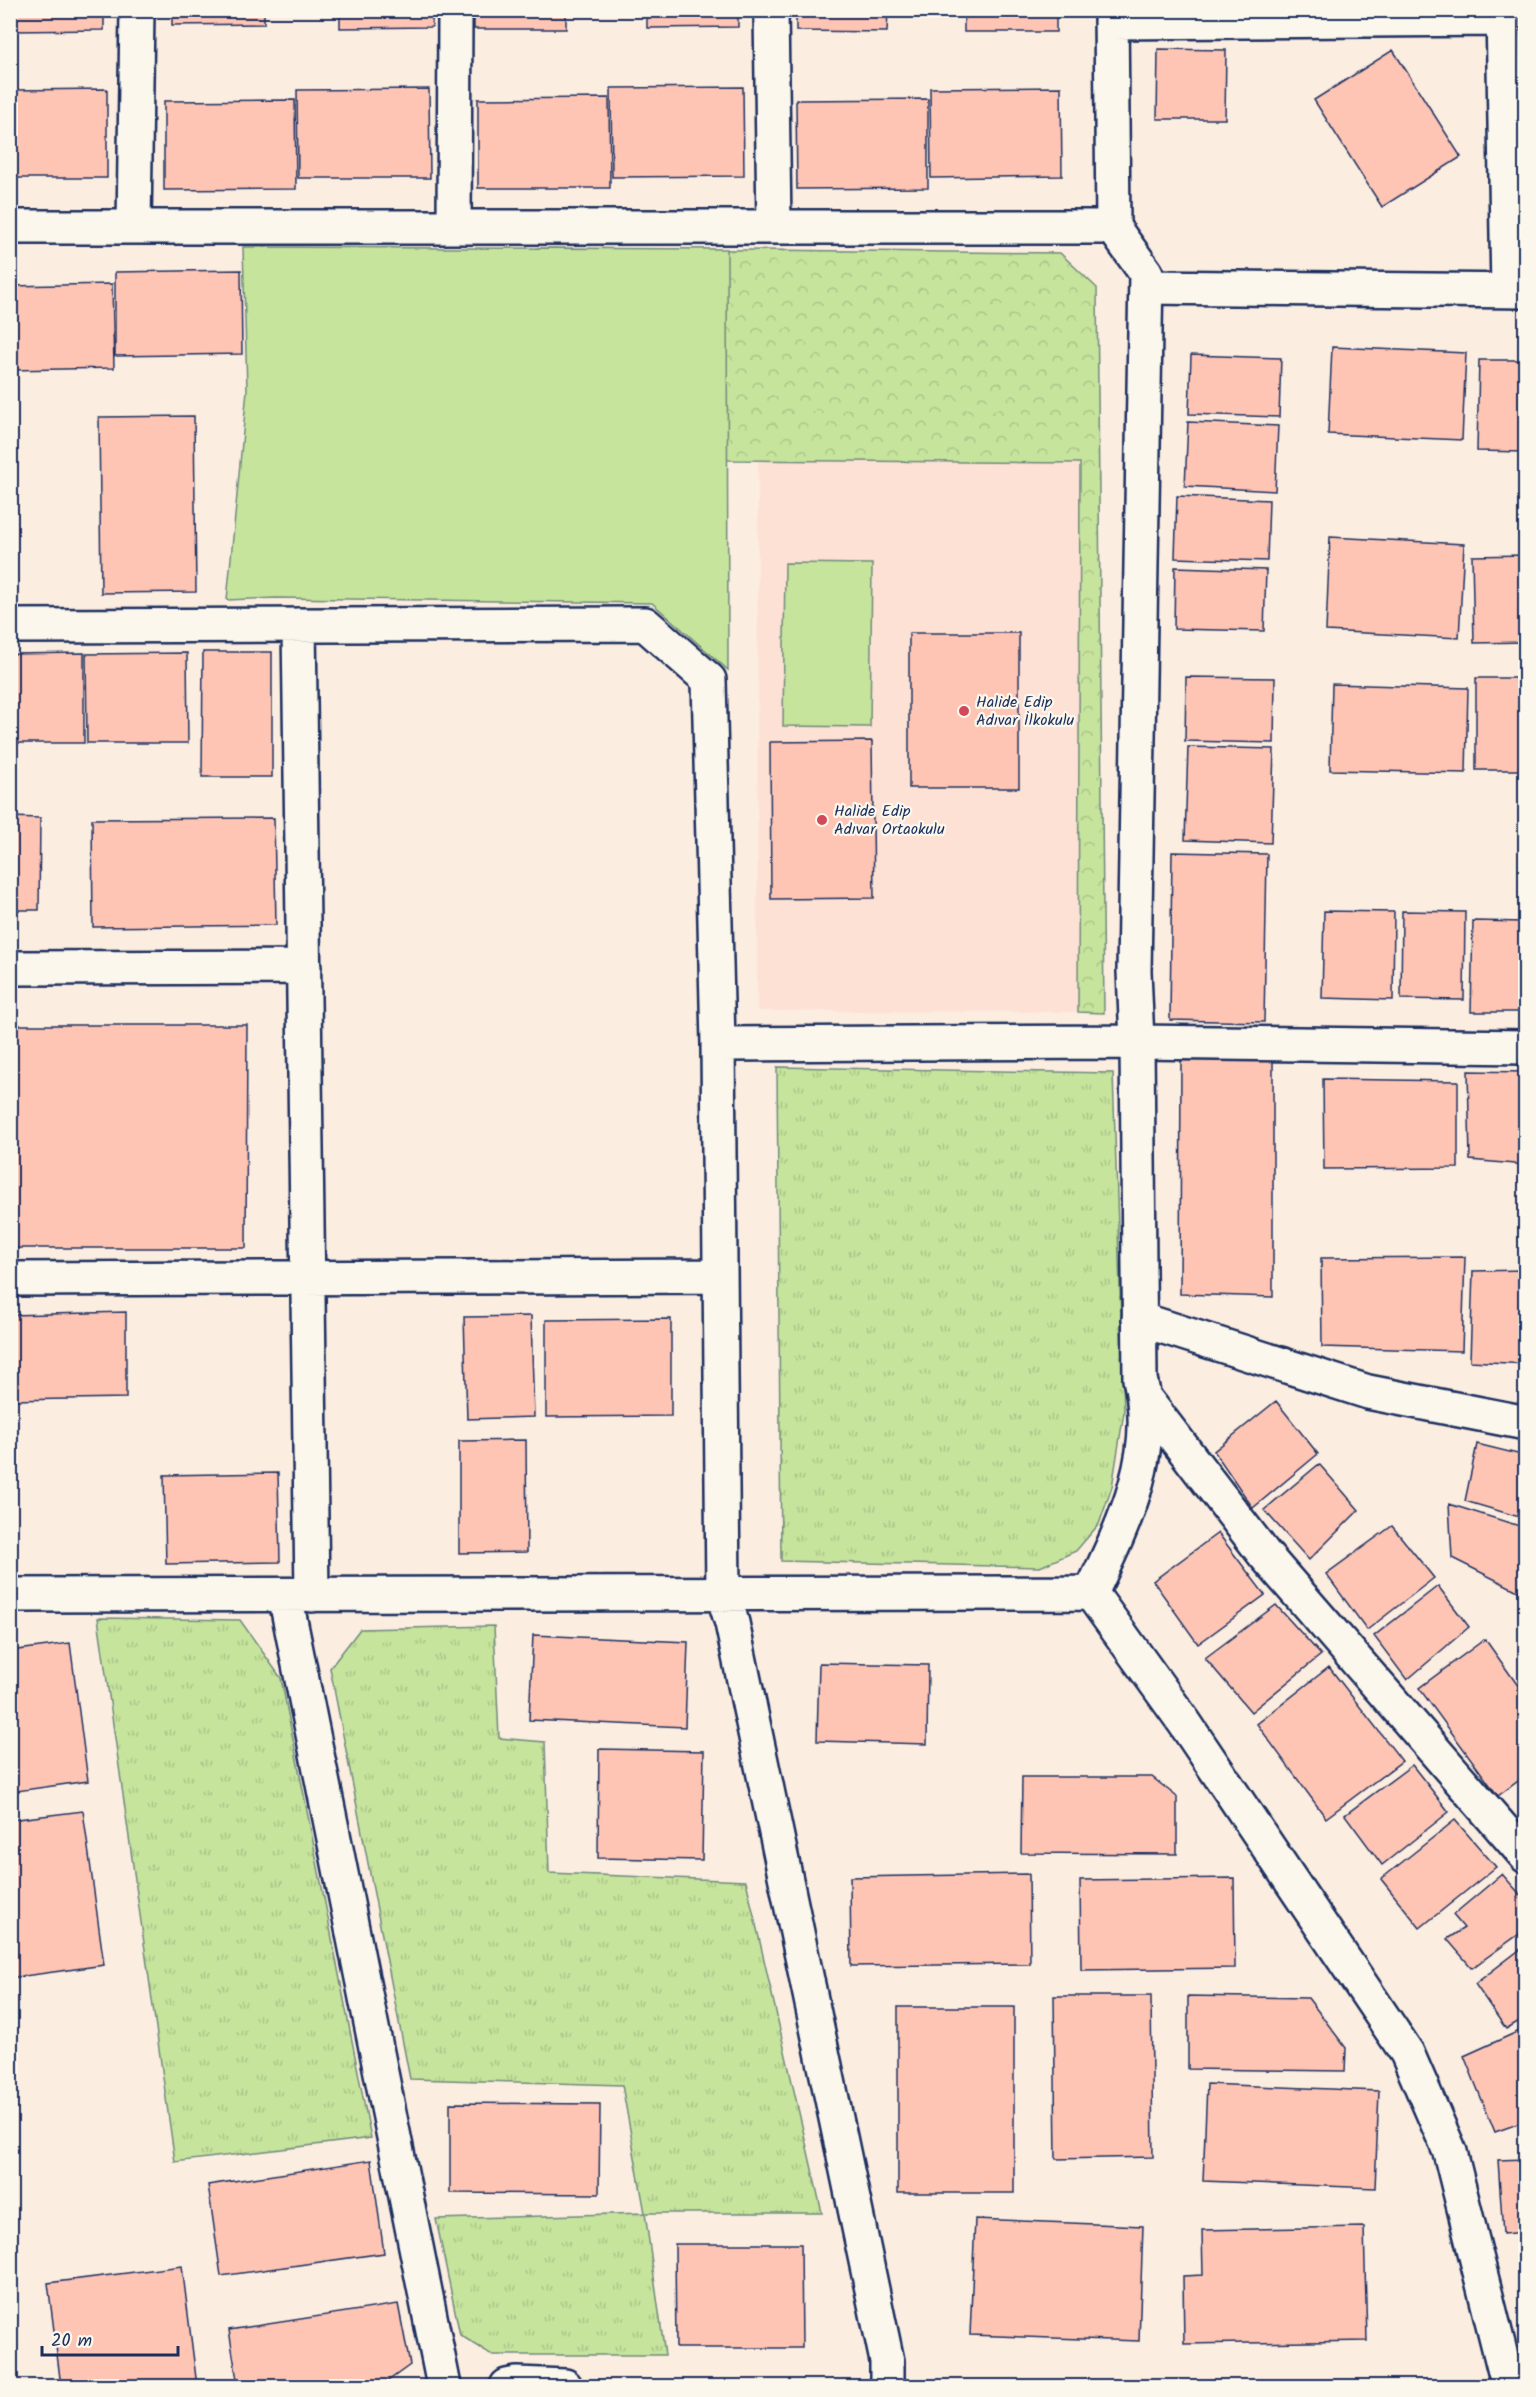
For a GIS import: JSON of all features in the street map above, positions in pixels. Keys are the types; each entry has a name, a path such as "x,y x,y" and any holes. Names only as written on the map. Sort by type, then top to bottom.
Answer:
{"street":[{"path":"134,227 136,10"},
{"path":"454,227 455,10"},
{"path":"771,10 774,227"},
{"path":"1091,1593 1124,1525 1143,1460 1146,1400 1140,1379 1137,1042 1134,972 1146,273 1113,227 1111,16 1503,15 1517,291 1146,287"},
{"path":"10,227 1113,227"},
{"path":"10,626 645,624 709,680 718,1044 723,1594 732,1623 885,2349 887,2386"},
{"path":"299,625 308,1276 299,1595 444,2386"},
{"path":"10,968 304,967"},
{"path":"718,1044 1137,1042 1526,1047"},
{"path":"10,1279 719,1276"},
{"path":"1139,1319 1368,1392 1526,1423"},
{"path":"1146,1400 1264,1554 1526,1856"},
{"path":"10,1595 1091,1593"},
{"path":"1091,1593 1184,1722 1407,2053 1450,2152 1506,2371"},
{"path":"507,2386 517,2384 565,2386"}],"shaded area":[{"path":"758,461 1080,463 1078,1012 757,1011"}],"green space":[{"path":"243,247 727,249 728,670 652,603 276,598 227,600 247,390"},
{"path":"538,248 1060,253 1097,288 1104,1013 1078,1012 1080,463 728,460"},
{"path":"785,563 872,564 870,727 783,726"},
{"path":"777,1067 1113,1073 1124,1412 1112,1487 1099,1524 1076,1551 1040,1567 781,1561"},
{"path":"98,1618 240,1620 281,1678 371,2138 175,2162"},
{"path":"494,1626 499,1738 545,1742 549,1873 746,1881 822,2213 645,2213 622,2085 410,2079 330,1668 360,1629"},
{"path":"645,2213 665,2355 492,2355 460,2335 436,2219"}],"building":[{"path":"13,10 104,10 104,30 12,31"},
{"path":"172,10 264,10 264,24 172,25"},
{"path":"340,10 432,10 432,27 340,28"},
{"path":"474,10 566,10 566,29 474,29"},
{"path":"647,10 738,10 738,27 647,28"},
{"path":"796,10 888,10 887,32 796,31"},
{"path":"964,10 1056,10 1056,32 964,32"},
{"path":"1158,49 1226,50 1225,119 1157,119"},
{"path":"1393,50 1461,157 1382,207 1314,100"},
{"path":"743,87 744,176 612,177 611,88"},
{"path":"1061,87 1062,176 931,178 930,88"},
{"path":"107,89 107,178 13,178 12,90"},
{"path":"429,89 430,178 298,178 297,90"},
{"path":"609,98 610,188 478,188 478,99"},
{"path":"928,99 928,188 797,189 796,100"},
{"path":"295,100 296,189 164,190 164,101"},
{"path":"241,270 242,354 115,356 115,272"},
{"path":"112,284 114,368 10,370 10,286"},
{"path":"1332,347 1466,353 1462,440 1328,434"},
{"path":"1191,355 1281,358 1279,417 1189,414"},
{"path":"1479,360 1526,360 1526,452 1477,451"},
{"path":"194,416 196,592 101,593 99,417"},
{"path":"1188,422 1278,426 1275,491 1185,486"},
{"path":"1177,496 1269,500 1267,561 1175,558"},
{"path":"1330,537 1464,544 1459,638 1326,631"},
{"path":"1526,555 1526,642 1474,643 1472,556"},
{"path":"1175,567 1266,570 1264,631 1174,629"},
{"name":"Halide Edip Adıvar İlkokulu","path":"909,633 1019,633 1019,788 909,788"},
{"path":"203,652 272,652 272,777 202,777"},
{"path":"84,653 84,743 10,743 10,654"},
{"path":"187,653 188,743 87,743 86,654"},
{"path":"1186,677 1275,678 1274,743 1185,741"},
{"path":"1476,678 1526,678 1526,770 1476,770"},
{"path":"1332,684 1468,688 1466,773 1330,770"},
{"name":"Halide Edip Adıvar Ortaokulu","path":"872,741 874,898 771,899 770,742"},
{"path":"1188,747 1274,749 1271,843 1185,840"},
{"path":"10,817 40,818 39,910 10,910"},
{"path":"274,818 276,925 93,927 92,819"},
{"path":"1172,852 1267,854 1264,1022 1170,1020"},
{"path":"1324,911 1394,912 1393,1000 1322,998"},
{"path":"1402,911 1465,912 1464,1000 1401,999"},
{"path":"1473,921 1526,922 1526,1012 1471,1012"},
{"path":"10,1025 247,1025 246,1248 10,1248"},
{"path":"1181,1057 1273,1059 1273,1297 1180,1294"},
{"path":"1468,1071 1526,1072 1526,1165 1470,1160"},
{"path":"1323,1079 1458,1081 1458,1168 1324,1169"},
{"path":"1465,1257 1462,1351 1322,1347 1321,1258"},
{"path":"1526,1270 1526,1364 1470,1361 1473,1271"},
{"path":"126,1312 126,1398 10,1400 10,1315"},
{"path":"531,1316 534,1417 467,1419 464,1317"},
{"path":"671,1319 671,1416 546,1417 546,1320"},
{"path":"1276,1401 1318,1454 1253,1508 1214,1451"},
{"path":"526,1440 527,1552 459,1553 459,1441"},
{"path":"1477,1444 1526,1456 1526,1519 1465,1501"},
{"path":"1319,1464 1359,1510 1309,1560 1264,1510"},
{"path":"278,1473 280,1562 166,1564 164,1475"},
{"path":"1449,1504 1526,1528 1526,1595 1452,1558"},
{"path":"1392,1526 1434,1578 1367,1630 1326,1574"},
{"path":"1218,1533 1265,1595 1198,1644 1153,1581"},
{"path":"1438,1586 1469,1627 1407,1680 1374,1636"},
{"path":"1276,1605 1321,1655 1251,1712 1205,1658"},
{"path":"533,1635 688,1642 685,1727 529,1720"},
{"path":"1485,1639 1526,1697 1526,1775 1498,1796 1419,1688"},
{"path":"70,1643 88,1781 10,1792 10,1651"},
{"path":"819,1663 928,1665 927,1744 817,1741"},
{"path":"1329,1667 1402,1761 1326,1818 1257,1724"},
{"path":"599,1749 704,1751 702,1860 598,1858"},
{"path":"1412,1765 1449,1812 1382,1865 1345,1815"},
{"path":"1022,1777 1152,1777 1177,1797 1177,1854 1021,1853"},
{"path":"83,1811 104,1965 10,1978 10,1820"},
{"path":"1455,1820 1496,1867 1420,1928 1381,1879"},
{"path":"1029,1874 1030,1964 851,1966 850,1877"},
{"path":"1502,1874 1526,1901 1526,1929 1472,1968 1447,1939 1464,1928 1453,1915"},
{"path":"1234,1878 1235,1968 1081,1970 1080,1880"},
{"path":"1526,1945 1526,2017 1506,2029 1475,1984"},
{"path":"1054,1996 1151,1996 1153,2157 1056,2159"},
{"path":"1188,1996 1308,1998 1346,2048 1345,2071 1188,2069"},
{"path":"898,2007 1014,2007 1014,2193 898,2193"},
{"path":"1526,2028 1526,2121 1495,2132 1464,2056"},
{"path":"1207,2084 1379,2091 1375,2188 1203,2181"},
{"path":"450,2103 600,2104 599,2194 450,2193"},
{"path":"1526,2159 1526,2232 1503,2234 1498,2160"},
{"path":"371,2160 384,2253 221,2276 208,2185"},
{"path":"975,2219 1143,2226 1139,2341 970,2335"},
{"path":"1364,2227 1367,2341 1184,2344 1183,2276 1203,2275 1202,2230"},
{"path":"675,2244 801,2244 802,2348 676,2348"},
{"path":"182,2266 197,2386 61,2386 48,2283"},
{"path":"398,2304 410,2365 381,2386 238,2386 229,2330"}],"place":[{"name":"Halide Edip Adıvar İlkokulu","path":"964,711"},
{"name":"Halide Edip Adıvar Ortaokulu","path":"822,820"}]}
